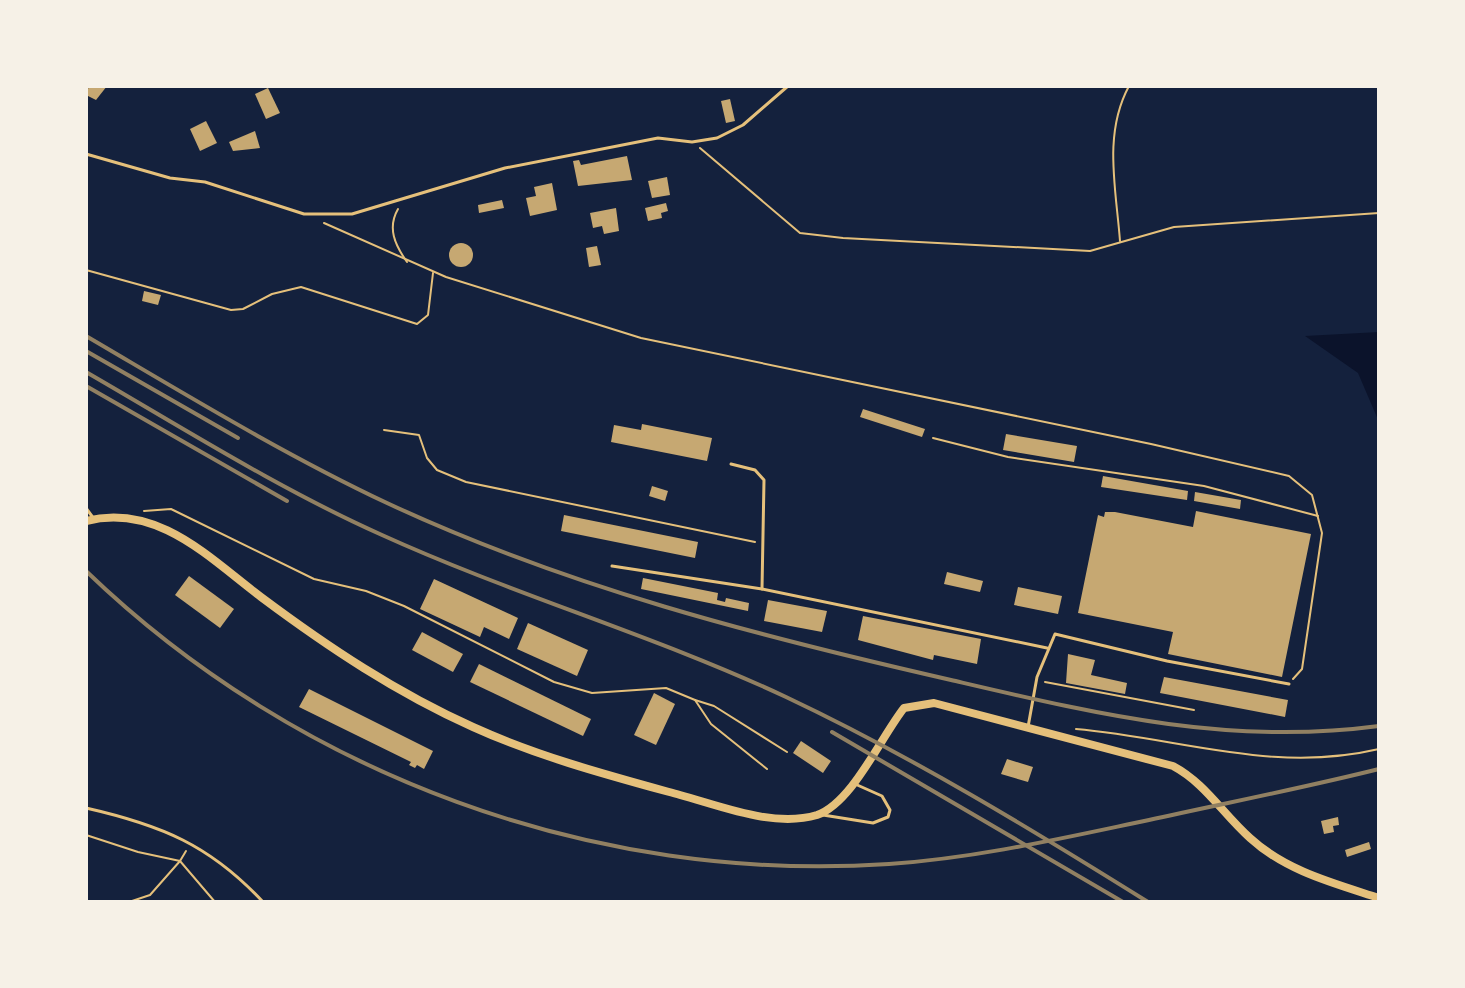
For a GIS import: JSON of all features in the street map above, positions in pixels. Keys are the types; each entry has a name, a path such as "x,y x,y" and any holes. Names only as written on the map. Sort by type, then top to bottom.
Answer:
{"street":[{"path":"90,520 127,517 164,526 316,638 408,695 473,727 533,751 745,813 776,818 819,814 853,783 904,708 934,703 1162,762 1192,778 1249,838 1285,863 1379,898"}],"lane":[{"path":"86,154 170,178 205,182 304,214 352,214 505,168 658,138 692,142 717,138 743,125 788,86"},
{"path":"731,464 755,470 764,480 762,589"},
{"path":"86,508 90,520"},
{"path":"612,566 762,589 1047,648"},
{"path":"1027,728 1037,680 1055,634 1167,661 1289,684"},
{"path":"819,814 873,823 888,817 890,810 882,796 853,783"},
{"path":"86,808 153,825 191,843 227,865 263,902"}],"path":[{"path":"1120,242 1112,134 1117,108 1129,86"},
{"path":"692,142 800,233 843,238 1090,251 1174,227 1379,213"},
{"path":"405,197 393,218 392,232 396,247 407,263"},
{"path":"304,214 407,263 655,341 1251,465 1289,476 1312,495 1322,533 1302,669 1289,684"},
{"path":"86,270 231,310 243,309 272,294 301,287 417,324 428,315 433,272"},
{"path":"384,430 419,435 427,458 437,470 466,482 738,536 763,545"},
{"path":"933,438 1008,457 1192,484 1318,516"},
{"path":"127,517 151,508 171,509 314,579 366,591 404,606 554,682 592,693 666,688 714,706 787,752"},
{"path":"1037,680 1100,695 1194,710"},
{"path":"695,700 711,724 767,769"},
{"path":"1076,729 1199,749 1306,760 1345,757 1379,749"},
{"path":"86,835 138,852 180,861 215,902"},
{"path":"129,902 150,895 180,861 191,843"}],"water":[{"path":"1379,332 1379,422 1358,373 1305,336"}],"building":[{"path":"89,86 107,86 96,100 86,95"},
{"path":"268,88 280,113 266,119 255,94"},
{"path":"730,99 735,121 726,123 721,101"},
{"path":"206,121 217,143 200,151 190,129"},
{"path":"255,131 260,148 233,151 229,142"},
{"path":"627,156 632,180 578,186 573,161 579,160 581,165"},
{"path":"667,177 670,195 652,198 648,181"},
{"path":"552,183 557,210 530,216 526,198 536,196 534,187"},
{"path":"502,200 504,208 479,213 478,205"},
{"path":"666,203 668,211 661,213 662,218 648,221 645,208"},
{"path":"616,208 619,231 604,234 602,226 593,228 590,213"},
{"path":"461,243 469,247 473,255 469,263 461,267 453,263 449,255 453,247"},
{"path":"597,246 601,265 589,267 586,248"},
{"path":"144,291 161,295 158,305 142,301"},
{"path":"863,409 925,429 922,437 860,417"},
{"path":"642,424 712,438 707,461 611,442 614,425 641,430"},
{"path":"1006,434 1077,446 1074,462 1003,450"},
{"path":"1103,476 1188,491 1187,500 1101,487"},
{"path":"652,486 668,491 665,501 649,496"},
{"path":"1195,492 1241,500 1240,509 1194,501"},
{"path":"1196,511 1311,534 1282,677 1168,654 1173,632 1078,613 1098,515 1104,517 1105,512 1115,512 1193,527"},
{"path":"564,515 698,542 695,558 561,531"},
{"path":"947,572 983,581 980,592 944,584"},
{"path":"189,576 234,609 220,628 175,595"},
{"path":"643,578 718,593 717,600 725,602 726,598 749,603 748,611 641,589"},
{"path":"434,579 518,618 509,639 484,627 480,637 420,609"},
{"path":"1018,587 1062,596 1058,614 1014,605"},
{"path":"768,600 827,611 822,632 764,621"},
{"path":"863,616 981,639 977,664 934,655 933,660 858,640"},
{"path":"528,623 588,650 577,676 517,649"},
{"path":"422,632 463,654 453,672 412,650"},
{"path":"1068,654 1095,660 1091,675 1127,683 1125,694 1066,683"},
{"path":"479,664 591,719 583,736 470,682"},
{"path":"1164,677 1288,700 1285,717 1160,693"},
{"path":"309,689 433,751 424,769 417,765 415,768 409,765 411,762 299,707"},
{"path":"654,693 675,704 656,745 634,735"},
{"path":"801,741 831,761 823,773 793,753"},
{"path":"1007,759 1033,767 1028,782 1001,774"},
{"path":"1338,817 1339,825 1333,826 1334,832 1324,834 1321,821"},
{"path":"1369,842 1371,849 1347,857 1345,850"}],"railway":[{"path":"86,336 272,444 387,503 524,560 664,606 807,646 1111,715 1216,729 1269,732 1379,726"},
{"path":"86,351 238,438"},
{"path":"86,372 269,478 382,535 482,577 686,654 833,720 970,794 1148,902"},
{"path":"86,386 287,501"},
{"path":"86,571 170,643 260,706 356,759 457,802 561,834 669,855 779,866 922,861 1052,840 1379,769"},
{"path":"832,732 1123,902"}]}
